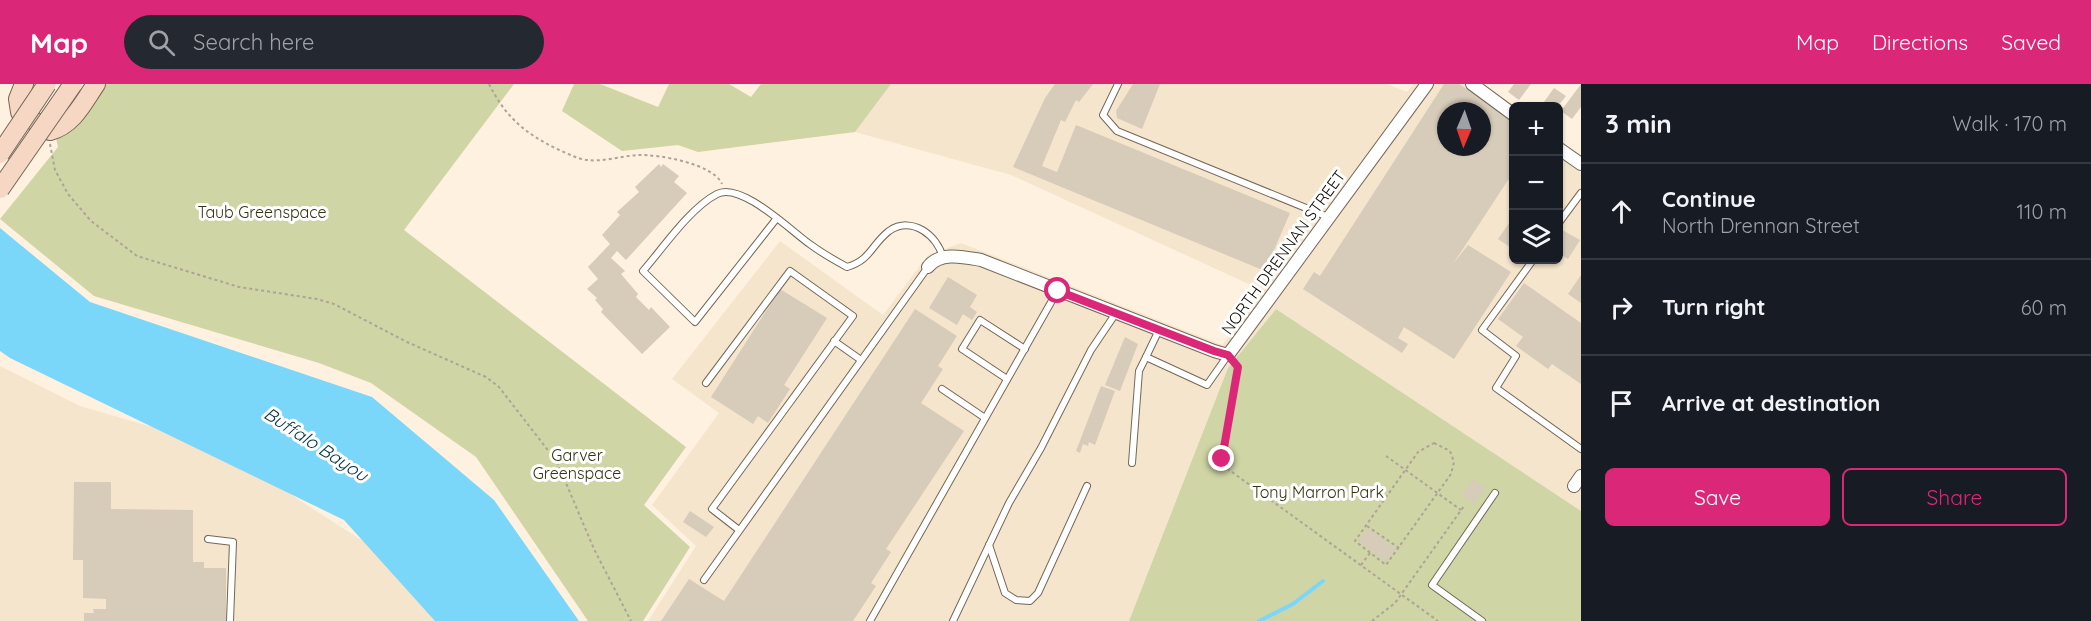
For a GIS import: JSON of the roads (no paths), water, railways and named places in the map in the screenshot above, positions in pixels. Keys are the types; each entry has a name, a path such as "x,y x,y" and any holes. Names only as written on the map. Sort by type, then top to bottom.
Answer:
{"main road":[{"path":"24,84 18,99 21,112 50,132 72,120 96,84"},
{"path":"0,154 47,84"},
{"path":"0,189 73,84"}],"street":[{"name":"NORTH DRENNAN STREET","path":"943,258 953,255 981,260 1228,355 1426,84"},
{"path":"1472,84 1509,111"},
{"path":"1563,151 1581,164"},
{"path":"928,267 943,258"}],"lane":[{"path":"1118,84 1103,115 1117,130 1328,218"},
{"path":"777,218 695,322 643,270 701,205 722,193 736,193 777,218 809,244 847,267 861,263 890,231 904,226 921,229 935,238 943,258"},
{"path":"1563,217 1581,193"},
{"path":"1530,264 1482,330 1516,356 1496,388 1581,449"},
{"path":"704,580 928,267"},
{"path":"706,383 790,271 853,316 712,508 740,530"},
{"path":"870,621 1058,291"},
{"path":"952,621 989,544 1090,350 1116,313"},
{"path":"1007,379 962,349 980,320 1025,349"},
{"path":"1132,463 1139,371 1159,330"},
{"path":"834,341 861,360"},
{"path":"1146,357 1207,385 1228,355"},
{"path":"942,389 985,418"},
{"path":"989,544 1005,593 1016,600 1030,601 1038,592 1087,486"},
{"path":"1482,621 1432,585 1495,493"},
{"path":"208,538 233,542 230,621"}],"water":[{"name":"Buffalo Bayou","path":"0,228 90,302 372,397 494,500 579,621 435,621 344,520 10,358 0,351"}],"waterway":[{"path":"1259,621 1293,604 1323,581"}],"park label":[{"name":"Taub Greenspace","path":"262,212"},
{"name":"Garver Greenspace","path":"577,464"},
{"name":"Tony Marron Park","path":"1318,492"}]}
